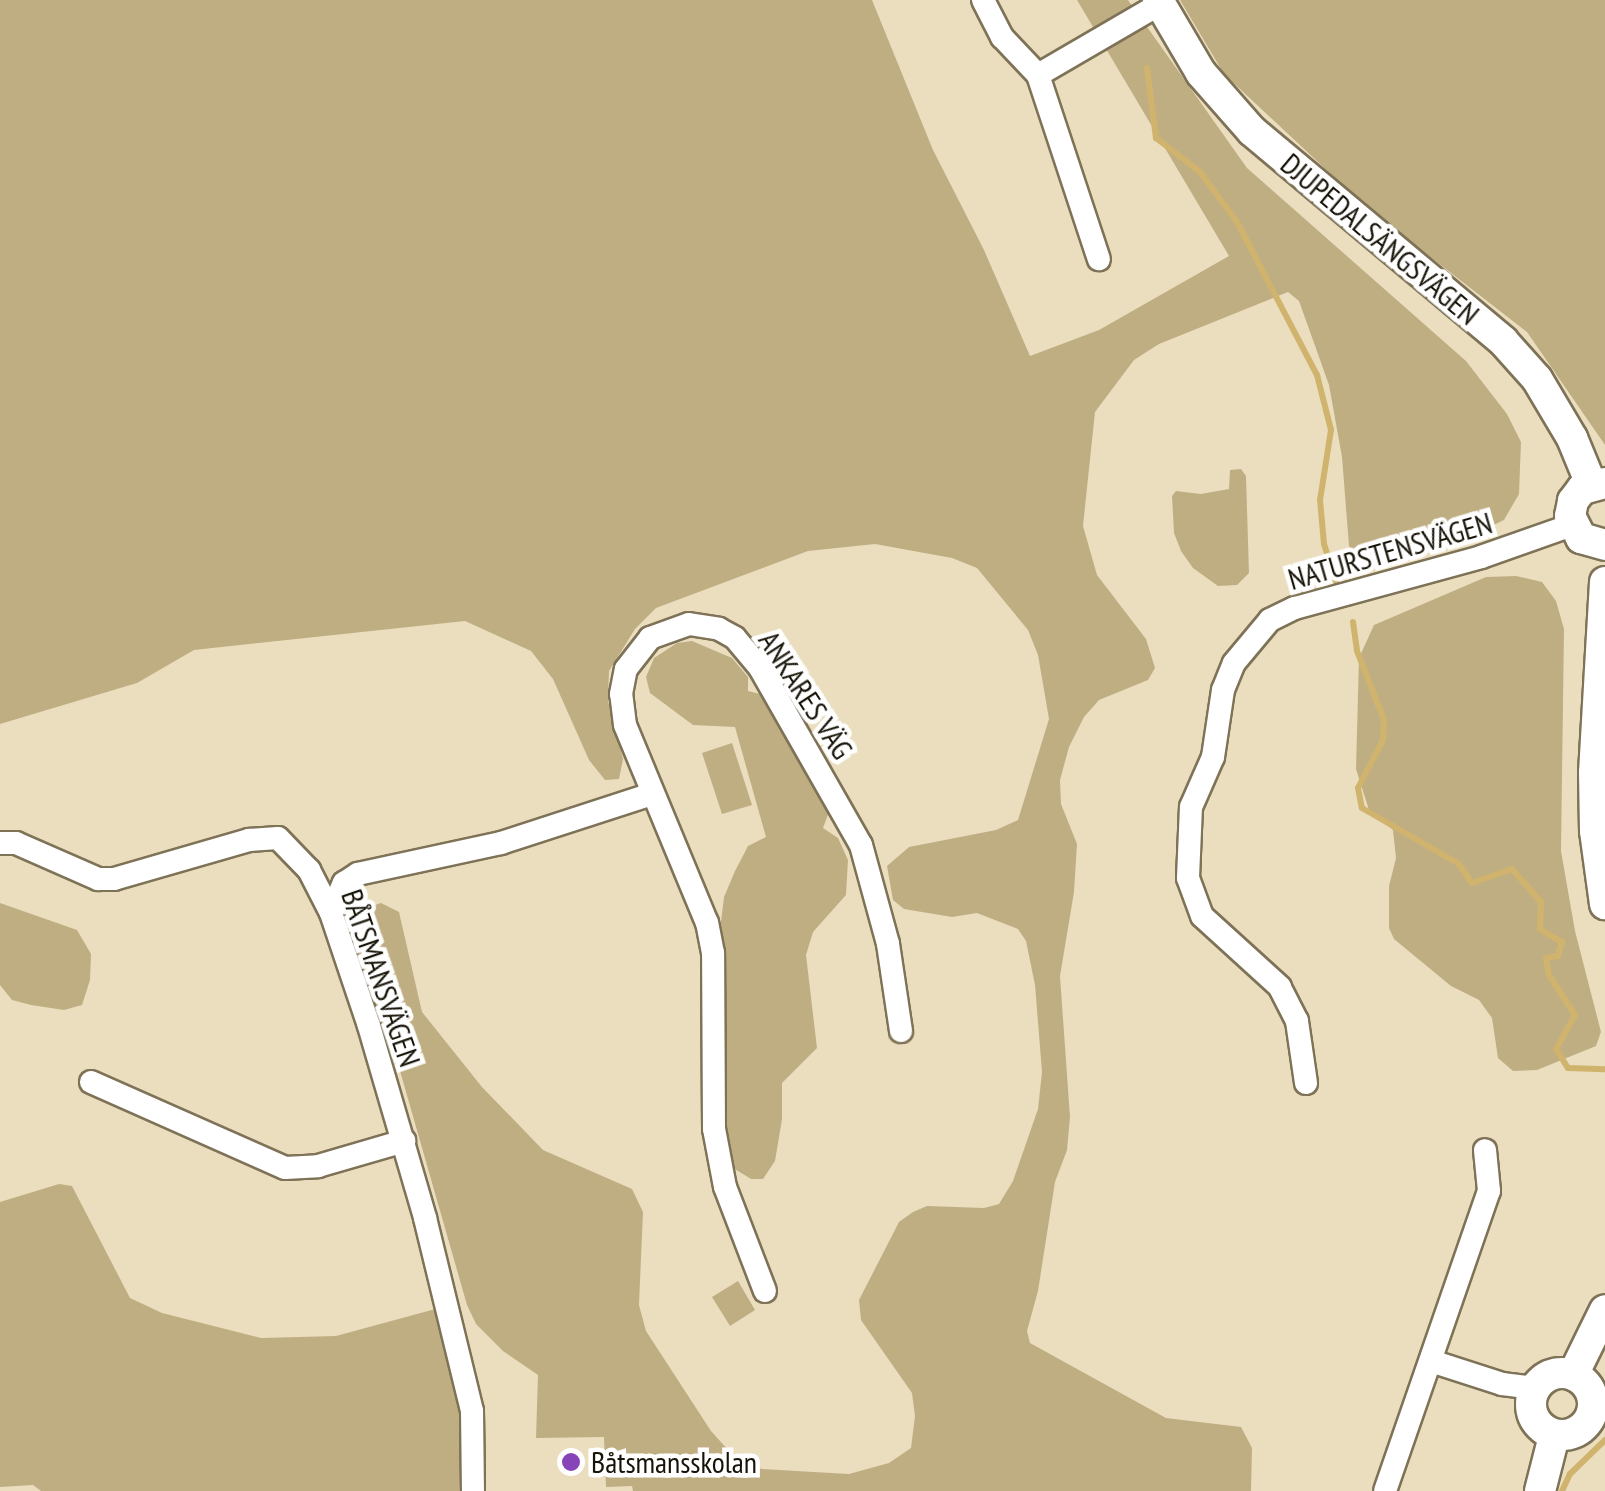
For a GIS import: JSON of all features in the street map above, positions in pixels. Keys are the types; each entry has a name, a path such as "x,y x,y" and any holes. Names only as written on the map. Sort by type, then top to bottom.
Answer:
{"street":[{"path":"983,0 1002,37 1038,75 1099,259"},
{"path":"1038,75 1159,2"},
{"name":"DJUPEDALSÄNGSVÄGEN","path":"1159,2 1201,73 1252,130 1503,341 1537,379 1598,484"},
{"path":"1598,484 1573,501 1572,526 1585,541 1605,546"},
{"name":"NATURSTENSVÄGEN","path":"1306,1083 1297,1021 1280,987 1210,925 1193,898 1188,878 1192,807 1213,757 1223,690 1234,663 1270,620 1295,608 1481,557 1572,526"},
{"path":"1605,582 1594,774 1595,831 1605,904"},
{"name":"ANKARES VÄG","path":"765,1291 726,1186 714,1129 713,953 707,923 625,725 621,694 626,669 636,651 667,629 688,624 718,628 735,638 760,668 861,845 888,944 901,1031"},
{"path":"330,912 344,883 358,874 501,843 652,794"},
{"name":"BÅTSMANSVÄGEN","path":"0,842 16,843 98,878 114,879 250,840 278,838 309,870 330,912 404,1141 465,1373 474,1443 473,1491"},
{"path":"91,1082 285,1168 318,1166 404,1141"},
{"path":"1385,1491 1489,1191 1485,1150"},
{"path":"1573,1375 1605,1310"},
{"path":"1431,1361 1502,1384 1535,1388"},
{"path":"1552,1374 1573,1375 1587,1386 1599,1408 1581,1429 1554,1436 1532,1415 1535,1388 1552,1374"},
{"path":"1540,1491 1554,1436"}],"shaded area":[{"path":"0,0 872,0 933,150 984,250 1030,356 1099,330 1229,256 1077,0 1128,0 1247,168 1466,361 1507,414 1521,442 1519,494 1504,520 1477,533 1357,556 1349,546 1342,457 1329,385 1299,301 1288,292 1159,344 1134,360 1095,412 1083,526 1097,575 1146,639 1155,668 1148,680 1099,700 1084,717 1069,747 1060,780 1061,804 1077,844 1074,892 1060,976 1070,1117 1067,1150 1055,1182 1038,1291 1027,1331 1030,1343 1166,1418 1241,1427 1252,1448 1251,1491 633,1491 632,1486 606,1487 604,1437 536,1438 538,1375 503,1351 476,1324 467,1305 400,1071 364,975 350,922 359,910 381,903 399,912 422,1012 482,1087 543,1150 632,1189 643,1212 639,1305 646,1331 711,1431 739,1462 762,1469 849,1474 889,1463 911,1448 915,1416 912,1393 861,1320 859,1300 899,1222 913,1212 927,1206 984,1208 999,1204 1013,1181 1038,1109 1042,1072 1035,985 1026,941 1018,929 977,913 952,917 904,909 893,900 887,866 909,847 996,830 1018,820 1049,719 1038,655 1028,630 977,568 952,558 875,544 808,551 656,608 635,629 609,671 608,701 623,759 619,779 605,780 589,760 553,679 531,651 465,621 194,650 137,683 0,724"},
{"path":"1180,0 1605,0 1605,445 1527,332 1366,207 1224,74"},
{"path":"1241,469 1246,476 1249,573 1237,585 1218,586 1193,568 1181,551 1174,533 1172,496 1176,491 1201,494 1229,489 1230,470"},
{"path":"1516,576 1542,582 1556,601 1564,629 1561,851 1575,931 1601,1032 1596,1046 1537,1070 1513,1071 1498,1058 1492,1018 1479,1000 1451,986 1394,939 1389,928 1389,886 1396,858 1393,830 1369,810 1356,769 1359,658 1374,625 1486,577"},
{"path":"692,641 732,658 748,677 748,691 760,694 830,809 823,828 838,838 848,860 846,895 813,932 806,955 817,1048 782,1083 782,1119 775,1161 763,1179 751,1179 730,1166 720,1115 720,930 724,897 735,871 748,846 766,837 735,727 693,725 650,693 646,677 654,658 677,643"},
{"path":"732,743 752,805 722,814 702,753"},
{"path":"0,903 77,930 91,954 90,980 82,1005 64,1010 12,1000 0,985"},
{"path":"59,1184 72,1186 130,1298 162,1313 261,1338 336,1336 439,1308 460,1400 465,1491 41,1491 33,1485 0,1487 0,1202"},
{"path":"738,1281 755,1310 730,1326 712,1297"}],"waterway":[{"path":"1147,68 1156,138 1200,172 1237,222 1317,375 1331,430 1320,500 1324,544 1338,587"},
{"path":"1353,622 1357,651 1384,720 1383,740 1358,788 1362,808 1459,864 1472,883 1512,869 1541,902 1540,929 1562,942 1558,956 1546,958 1549,975 1575,1015 1556,1049 1568,1068 1605,1069"},
{"path":"1562,1491 1570,1474 1605,1440"}],"place":[{"name":"Båtsmansskolan","path":"571,1462"}]}
